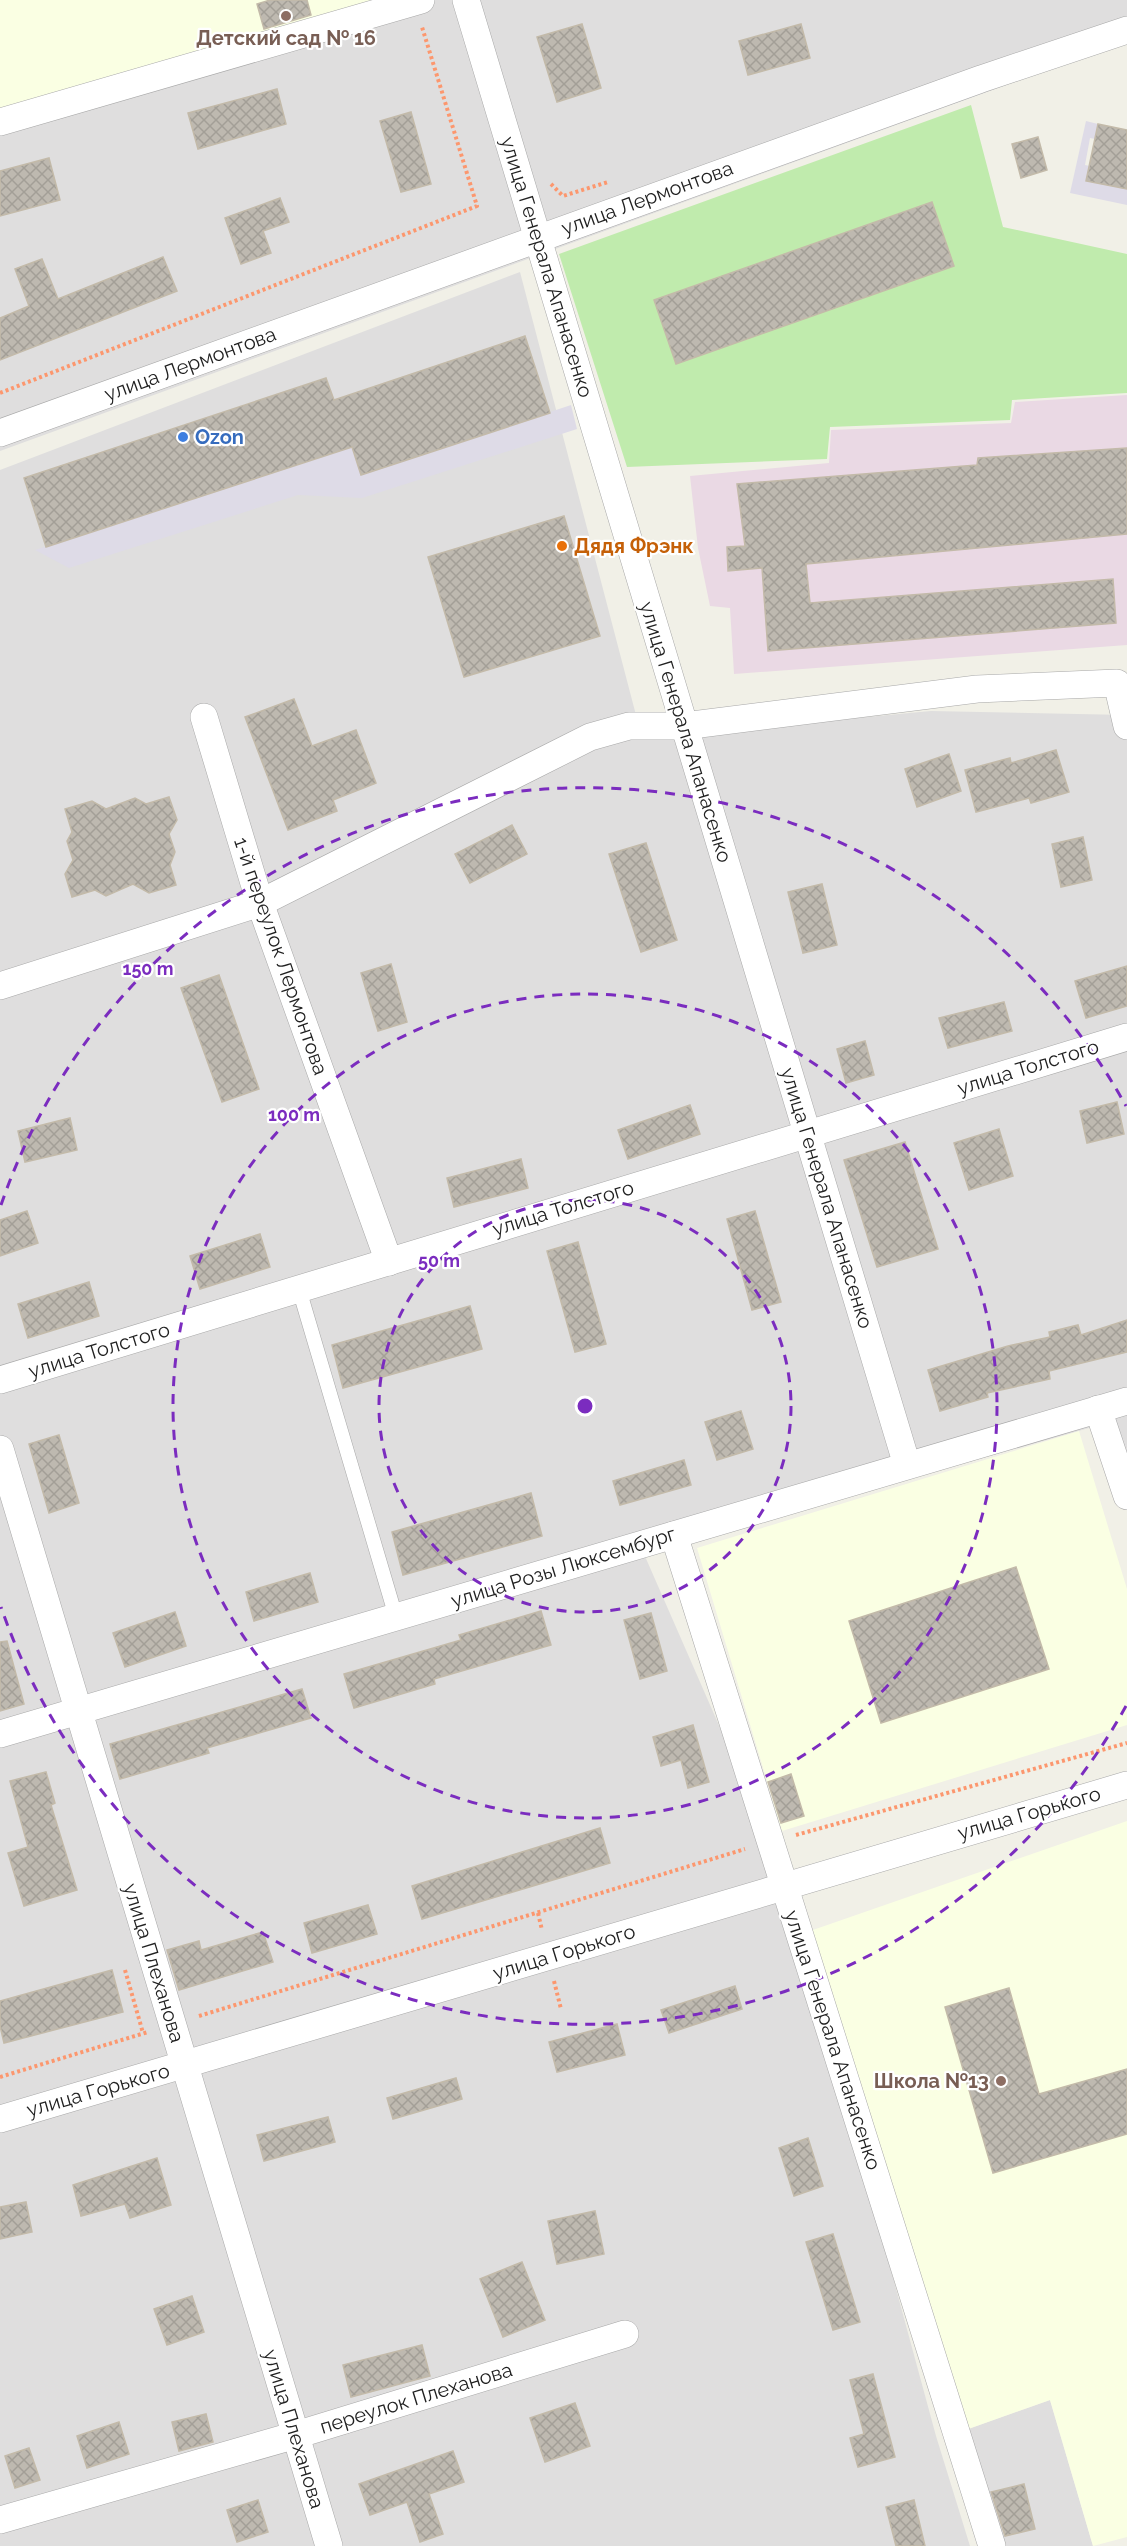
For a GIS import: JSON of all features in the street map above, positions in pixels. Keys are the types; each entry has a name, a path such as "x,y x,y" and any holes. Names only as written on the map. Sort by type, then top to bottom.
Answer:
{"street":[{"name":"улица Генерала Апанасенко","path":"466,0 907,1465"},
{"path":"0,122 418,1"},
{"name":"улица Лермонтова","path":"0,433 538,237 981,79 1127,30"},
{"path":"0,986 260,903 590,736 629,726 684,726 977,689 1117,683 1127,726"},
{"name":"1-й переулок Лермонтова","path":"204,717 260,903 389,1262"},
{"name":"улица Толстого","path":"0,1380 1127,1037"},
{"name":"улица Розы Люксембург","path":"0,1734 1127,1401"},
{"path":"1098,1409 1127,1496"},
{"name":"улица Плеханова","path":"0,1449 329,2546"},
{"name":"улица Генерала Апанасенко","path":"674,1535 992,2546"},
{"name":"улица Горького","path":"0,2119 1127,1785"},
{"name":"переулок Плеханова","path":"0,2520 296,2435 625,2334"}],"lane":[{"path":"299,1289 396,1617"}],"path":[{"path":"0,393 477,206 418,1"},
{"path":"0,2077 770,1842 1127,1743"}],"shaded area":[{"path":"0,0 1127,0 1127,41 0,451"},
{"path":"0,0 395,0 0,113"},
{"path":"1086,121 1098,124 1095,139 1090,138 1085,165 1090,166 1086,180 1127,189 1127,205 1070,193"},
{"path":"520,272 642,738 931,711 1127,715 1127,1471 1110,1422 644,1554 770,1842 798,1928 936,2436 970,2546 0,2546 0,470"},
{"path":"1127,395 1127,645 734,674 730,608 710,606 698,548 690,476 829,463 831,430 1011,423 1015,402"},
{"path":"571,405 577,429 362,498 298,495 69,568 35,550 352,447 362,475"},
{"path":"1079,1431 1127,1589 1127,1725 782,1831 697,1548"},
{"path":"1127,1821 1127,2537 1093,2546 1050,2400 957,2433 810,1931"},
{"path":"1050,2400 1093,2546 992,2546 957,2433"}],"green space":[{"path":"971,105 1003,227 1127,254 1127,393 1012,400 1010,420 830,427 827,459 627,467 559,254"}],"building":[{"name":"Детский сад № 16","path":"270,0 307,0 311,15 264,29 257,4"},
{"path":"582,24 601,88 557,102 537,37"},
{"path":"801,24 810,58 748,75 739,41"},
{"path":"277,89 286,124 198,149 188,113"},
{"path":"411,112 431,184 401,192 380,121"},
{"path":"1098,124 1127,130 1127,189 1086,181"},
{"path":"1038,137 1047,170 1021,178 1012,144"},
{"path":"49,158 60,200 0,216 0,171"},
{"path":"280,198 289,222 263,231 271,253 241,264 225,218"},
{"path":"932,202 954,266 676,364 654,300"},
{"path":"163,257 177,291 0,360 0,318 29,306 15,269 42,259 58,299"},
{"path":"525,336 550,413 361,475 352,447 46,547 24,478 326,378 334,400"},
{"path":"1127,448 1127,534 806,564 810,603 1113,579 1116,623 768,651 762,568 728,571 727,547 745,546 737,484 977,465 978,458"},
{"path":"564,516 600,636 464,677 428,557"},
{"path":"294,699 312,746 356,730 376,783 333,800 337,811 288,830 245,717"},
{"path":"1056,750 1069,792 1031,803 1029,798 976,812 965,770 1010,758 1011,763"},
{"path":"949,754 961,791 917,807 905,769"},
{"path":"169,797 177,820 169,834 175,852 170,865 176,885 149,893 133,884 106,896 95,890 72,897 65,874 73,860 67,841 72,832 65,809 92,801 106,809 135,798 146,804"},
{"path":"512,825 527,854 470,883 455,854"},
{"path":"1083,837 1092,880 1061,887 1052,844"},
{"path":"646,843 677,940 641,952 609,854"},
{"path":"822,884 837,945 803,953 788,892"},
{"path":"391,964 407,1022 378,1031 361,973"},
{"path":"1127,966 1127,1006 1086,1018 1075,981"},
{"path":"219,975 259,1089 222,1102 181,988"},
{"path":"1004,1002 1012,1031 948,1048 939,1018"},
{"path":"865,1041 874,1075 846,1083 837,1049"},
{"path":"1117,1102 1124,1134 1087,1143 1080,1111"},
{"path":"690,1105 700,1134 628,1159 618,1130"},
{"path":"70,1118 77,1150 25,1162 18,1131"},
{"path":"999,1129 1013,1176 969,1190 954,1143"},
{"path":"905,1142 938,1249 877,1267 844,1160"},
{"path":"521,1159 528,1188 454,1207 447,1178"},
{"path":"27,1211 38,1243 0,1256 0,1220"},
{"path":"755,1211 781,1302 752,1310 727,1219"},
{"path":"260,1234 270,1267 200,1289 190,1256"},
{"path":"578,1242 606,1344 575,1352 547,1251"},
{"path":"89,1282 99,1316 28,1338 18,1304"},
{"path":"470,1306 482,1349 343,1388 332,1345"},
{"path":"1127,1320 1127,1352 1049,1371 1050,1379 987,1393 988,1397 940,1411 928,1370 1008,1346 1050,1337 1049,1332 1078,1325 1081,1335"},
{"path":"741,1411 753,1449 717,1460 705,1422"},
{"path":"59,1435 79,1503 49,1513 29,1444"},
{"path":"684,1460 691,1485 620,1505 613,1481"},
{"path":"531,1493 542,1536 403,1575 392,1532"},
{"path":"1016,1567 1049,1669 881,1723 849,1621"},
{"path":"310,1573 318,1602 254,1621 246,1592"},
{"path":"541,1611 551,1645 434,1679 435,1684 354,1708 344,1674 461,1640 459,1635"},
{"path":"175,1612 186,1646 125,1667 113,1633"},
{"path":"651,1613 667,1671 640,1679 624,1620"},
{"path":"7,1641 24,1704 0,1711 0,1642"},
{"path":"302,1689 311,1718 207,1748 209,1753 120,1779 110,1744"},
{"path":"693,1725 709,1782 688,1788 681,1760 661,1766 653,1737"},
{"path":"46,1772 55,1803 51,1805 77,1890 24,1906 8,1853 28,1847 10,1781"},
{"path":"791,1774 804,1816 781,1823 768,1782"},
{"path":"600,1828 610,1863 422,1919 412,1886"},
{"path":"368,1905 377,1934 312,1953 304,1923"},
{"path":"263,1932 273,1962 179,1990 167,1950 199,1941 201,1950"},
{"path":"112,1970 123,2012 4,2043 0,2026 0,2001"},
{"path":"735,1986 742,2009 669,2033 661,2010"},
{"name":"Школа №13","path":"1009,1988 1039,2094 1127,2069 1127,2134 993,2173 945,2007"},
{"path":"617,2024 625,2055 557,2072 549,2042"},
{"path":"456,2078 462,2099 393,2119 387,2098"},
{"path":"328,2117 335,2142 264,2161 257,2135"},
{"path":"808,2138 823,2186 794,2196 779,2148"},
{"path":"157,2158 171,2205 130,2218 125,2204 81,2216 73,2185"},
{"path":"26,2202 32,2232 0,2239 0,2207"},
{"path":"595,2211 604,2254 557,2264 548,2221"},
{"path":"833,2234 860,2322 833,2330 806,2242"},
{"path":"522,2262 545,2320 503,2337 480,2279"},
{"path":"192,2296 204,2332 167,2345 154,2309"},
{"path":"422,2345 430,2376 351,2397 343,2365"},
{"path":"873,2374 895,2457 858,2467 850,2438 864,2434 850,2380"},
{"path":"575,2403 590,2446 545,2462 530,2418"},
{"path":"206,2414 213,2442 179,2451 172,2422"},
{"path":"119,2422 129,2454 87,2468 77,2436"},
{"path":"29,2448 40,2480 15,2488 5,2456"},
{"path":"453,2451 464,2482 429,2494 443,2534 420,2542 407,2502 370,2515 359,2484"},
{"path":"1024,2484 1035,2529 1005,2536 991,2492"},
{"path":"258,2500 268,2532 237,2542 227,2510"},
{"path":"914,2500 925,2546 896,2546 886,2507"}],"place":[{"name":"Детский сад № 16","path":"286,16"},
{"name":"Ozon","path":"183,437"},
{"name":"Дядя Фрэнк","path":"562,546"},
{"name":"Школа №13","path":"1001,2081"}]}
